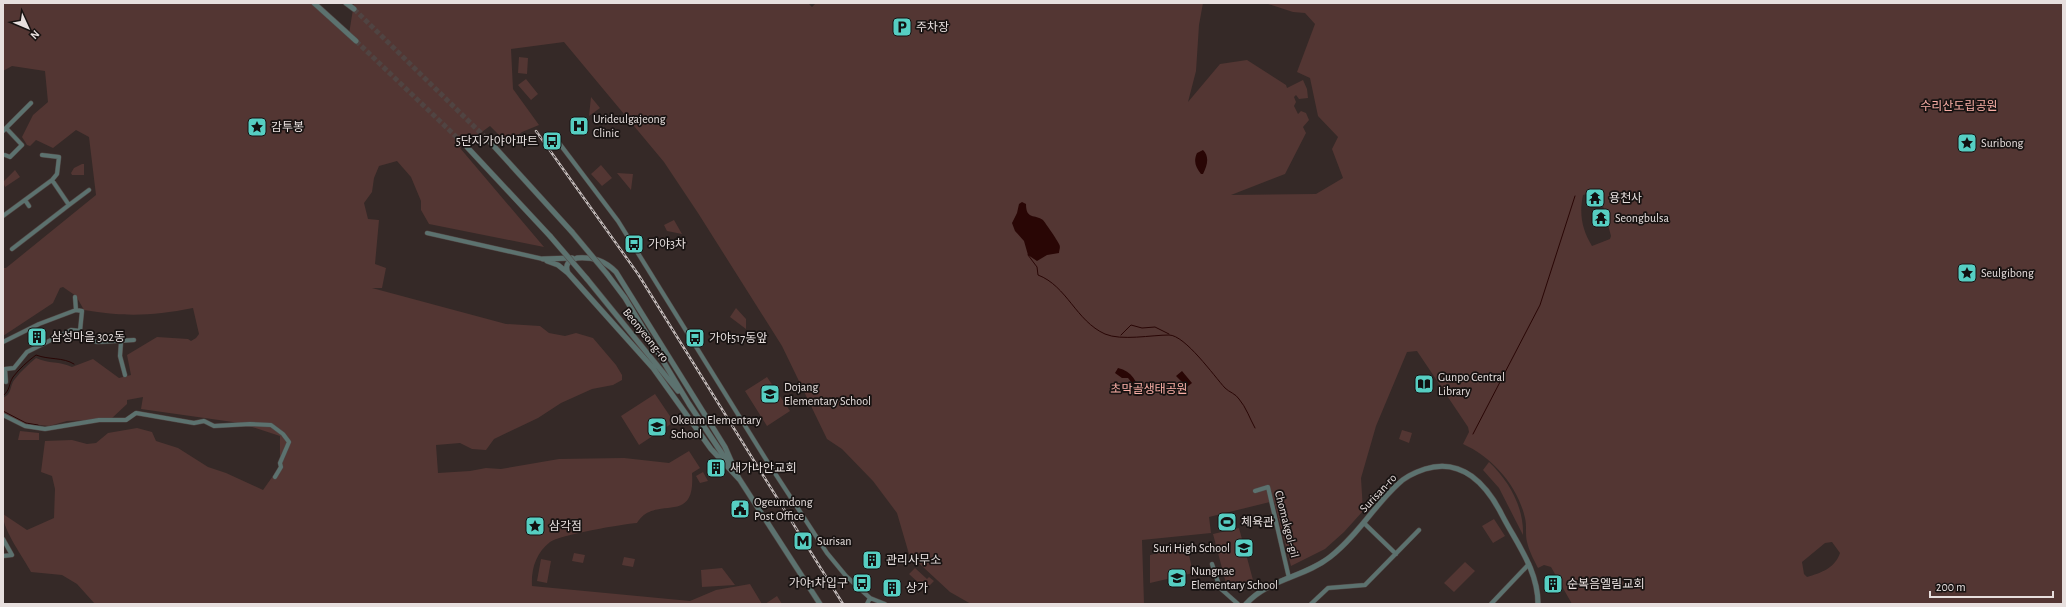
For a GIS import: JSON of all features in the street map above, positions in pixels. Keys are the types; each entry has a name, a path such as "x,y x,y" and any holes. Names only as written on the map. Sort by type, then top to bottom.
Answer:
{"street":[{"path":"314,3 356,41"},
{"path":"346,3 354,10"},
{"path":"5,155 10,157 22,144 5,130 31,103"},
{"path":"553,135 618,221 767,460 827,553 846,576 870,598 885,604"},
{"name":"Beonyeong-ro","path":"491,143 572,232 626,298 689,404 739,478 820,604"},
{"name":"Beonyeong-ro","path":"467,147 550,236 689,404"},
{"path":"3,216 52,180 57,174 59,157 42,155"},
{"path":"52,180 69,205"},
{"path":"12,249 89,190"},
{"path":"25,200 29,206"},
{"path":"427,233 542,259 558,265 568,273 653,368 711,450 739,478"},
{"path":"568,273 567,264 569,261 577,258"},
{"path":"542,259 595,258 605,262 616,272 725,447 739,478"},
{"path":"75,297 76,310"},
{"path":"3,342 39,324 76,310 82,311 80,331"},
{"path":"6,382 5,369 14,368 27,352 71,330 80,331 88,340 98,342 121,342 134,340"},
{"path":"121,342 120,356 125,375"},
{"path":"3,415 25,426 45,429 99,420 126,420 136,413 194,423 204,421 214,426 250,424 270,425 276,428 289,442 280,463 282,467 275,477"},
{"name":"Surisan-ro","path":"1246,604 1263,589 1329,558 1364,523 1404,479 1420,471 1435,467 1457,468 1474,477 1489,493 1529,563 1536,580 1538,604"},
{"name":"Chomakgol-gil","path":"1255,490 1268,487 1289,578"},
{"path":"1364,523 1396,554"},
{"path":"1311,604 1328,588 1365,585 1419,530"},
{"path":"3,539 12,555 3,556"},
{"path":"1491,604 1529,563"},
{"path":"1212,564 1220,588 1238,604"},
{"path":"867,604 870,598"}],"green space":[{"path":"3,3 312,3 349,34 354,3 808,3 812,7 816,3 1203,3 1199,25 1196,71 1188,102 1220,64 1247,60 1286,85 1287,88 1303,80 1307,89 1308,98 1299,99 1296,95 1294,97 1296,102 1294,106 1298,114 1301,111 1306,113 1309,120 1303,127 1306,133 1285,174 1231,195 1316,194 1343,178 1332,149 1338,137 1318,116 1310,78 1297,72 1315,24 1305,13 1293,12 1265,3 2063,3 2063,604 1572,604 1551,567 1544,565 1538,568 1526,539 1526,524 1522,506 1510,484 1494,465 1474,450 1463,444 1469,432 1468,427 1417,351 1407,352 1376,426 1361,478 1363,511 1344,532 1325,549 1291,566 1274,501 1209,517 1211,533 1142,540 1144,604 971,604 950,592 909,554 897,513 873,481 842,449 827,439 782,346 664,162 564,42 511,49 513,89 539,125 522,132 507,143 490,126 460,148 544,247 429,224 421,210 421,201 411,177 397,161 379,166 374,178 372,192 364,203 368,219 379,220 375,264 386,268 382,288 372,288 506,324 540,326 549,333 565,336 576,333 593,338 616,365 622,375 622,380 613,385 592,389 561,403 538,418 494,439 486,450 472,449 460,443 436,445 438,473 470,471 486,468 501,469 559,459 624,458 669,463 689,451 700,468 692,473 692,490 688,500 681,505 654,510 645,514 637,523 578,533 550,542 541,551 535,562 532,574 532,586 690,601 716,590 750,584 762,604 95,604 77,584 62,575 31,572 9,535 6,527 3,514 27,530 54,518 55,489 52,476 41,472 45,441 72,440 87,444 96,443 108,433 137,428 152,432 156,441 178,448 208,467 226,473 263,490 280,466 280,436 240,423 141,409 143,397 127,400 127,404 111,419 67,421 49,426 21,423 3,414 3,398 10,392 13,382 17,376 36,358 72,367 93,359 119,378 131,375 127,355 157,337 188,339 191,341 199,334 193,308 164,313 138,315 113,314 84,310 76,296 63,287 60,288 53,303 3,336 3,268 6,268 96,195 89,137 76,130 53,148 36,140 30,146 27,145 22,137 33,115 48,102 45,71 12,66 3,71","holes":["1599,191 1611,236 1610,239 1592,246 1582,222 1581,209 1583,195","1832,542 1840,553 1835,563 1822,572 1807,577 1804,574 1802,562 1825,543"]},
{"path":"519,57 528,58 527,74 518,73"},
{"path":"526,79 538,94 531,100 518,85"},
{"path":"591,97 600,108 589,116"},
{"path":"84,164 84,175 72,175 71,173 74,168"},
{"path":"601,165 612,178 602,186 591,174"},
{"path":"15,170 20,177 5,187 3,182"},
{"path":"617,173 633,174 631,190"},
{"path":"674,220 682,234 667,231 664,225"},
{"path":"736,308 746,319 746,329 730,317"},
{"path":"767,377 790,411 767,426 745,391"},
{"path":"655,394 674,422 639,445 621,416"},
{"path":"1402,430 1412,433 1409,443 1399,439"},
{"path":"20,431 39,433 39,440 18,440"},
{"path":"1489,462 1503,477 1514,495 1521,514 1523,535 1499,488 1483,470"},
{"path":"703,472 708,481 700,483 696,476"},
{"path":"1494,519 1505,536 1493,543 1482,526"},
{"path":"1239,528 1253,580 1227,587 1213,534"},
{"path":"1187,546 1193,573 1150,583 1150,555"},
{"path":"574,553 585,555 583,563 572,561"},
{"path":"624,557 635,559 633,567 622,565"},
{"path":"541,559 551,561 547,583 537,581"},
{"path":"1465,562 1475,571 1454,592 1444,583"},
{"path":"722,568 735,585 702,587 701,570"},
{"path":"915,568 927,579 929,577 934,581 928,587 925,585 923,587 909,574"},
{"path":"777,596 782,604 765,604"}],"shaded area":[{"path":"1203,150 1207,156 1207,162 1203,174 1201,174 1196,167 1195,159 1197,153"},
{"path":"1022,202 1026,204 1026,209 1029,215 1040,218 1044,221 1060,245 1059,253 1047,255 1037,261 1028,255 1024,241 1015,231 1012,223 1017,213 1019,204"},
{"path":"1118,368 1131,374 1138,386 1140,396 1136,396 1131,389 1132,383 1128,378 1122,378 1115,373"},
{"path":"1182,371 1192,383 1187,387 1176,376"}],"waterway":[{"path":"1473,434 1540,305 1575,196"},
{"path":"1028,255 1037,267 1038,275 1057,287 1086,321 1105,334 1119,337 1169,335 1176,337 1183,342 1199,357 1225,388 1238,397 1246,409 1255,428"},
{"path":"1121,335 1131,325 1142,328 1155,327 1169,334"},
{"path":"3,396 15,374 36,355 46,358 65,360 74,364"},
{"path":"3,411 26,423 38,425"}],"tunnel":[{"path":"354,9 491,143"},
{"path":"356,41 467,147"}],"railway":[{"path":"536,131 638,274 843,604"}],"place":[{"name":"주차장","path":"902,27"},
{"name":"Urideulgajeong Clinic","path":"579,126"},
{"name":"감투봉","path":"257,127"},
{"name":"5단지가야아파트","path":"552,141"},
{"name":"Suribong","path":"1967,143"},
{"name":"용천사","path":"1595,198"},
{"name":"Seongbulsa","path":"1601,218"},
{"name":"가야3차","path":"634,244"},
{"name":"Seulgibong","path":"1967,273"},
{"name":"삼성마을 302동","path":"37,337"},
{"name":"가야517동앞","path":"695,338"},
{"name":"Gunpo Central Library","path":"1424,384"},
{"name":"Dojang Elementary School","path":"770,394"},
{"name":"Okeum Elementary School","path":"657,427"},
{"name":"새가나안교회","path":"716,468"},
{"name":"Ogeumdong Post Office","path":"740,509"},
{"name":"체육관","path":"1227,522"},
{"name":"삼각점","path":"535,526"},
{"name":"Surisan","path":"803,541"},
{"name":"Suri High School","path":"1244,548"},
{"name":"관리사무소","path":"872,560"},
{"name":"Nungnae Elementary School","path":"1177,578"},
{"name":"가야1차입구","path":"862,583"},
{"name":"순복음엘림교회","path":"1553,584"},
{"name":"상가","path":"892,588"}],"park label":[{"name":"수리산도립공원","path":"1959,106"},
{"name":"초막골생태공원","path":"1149,389"}]}
